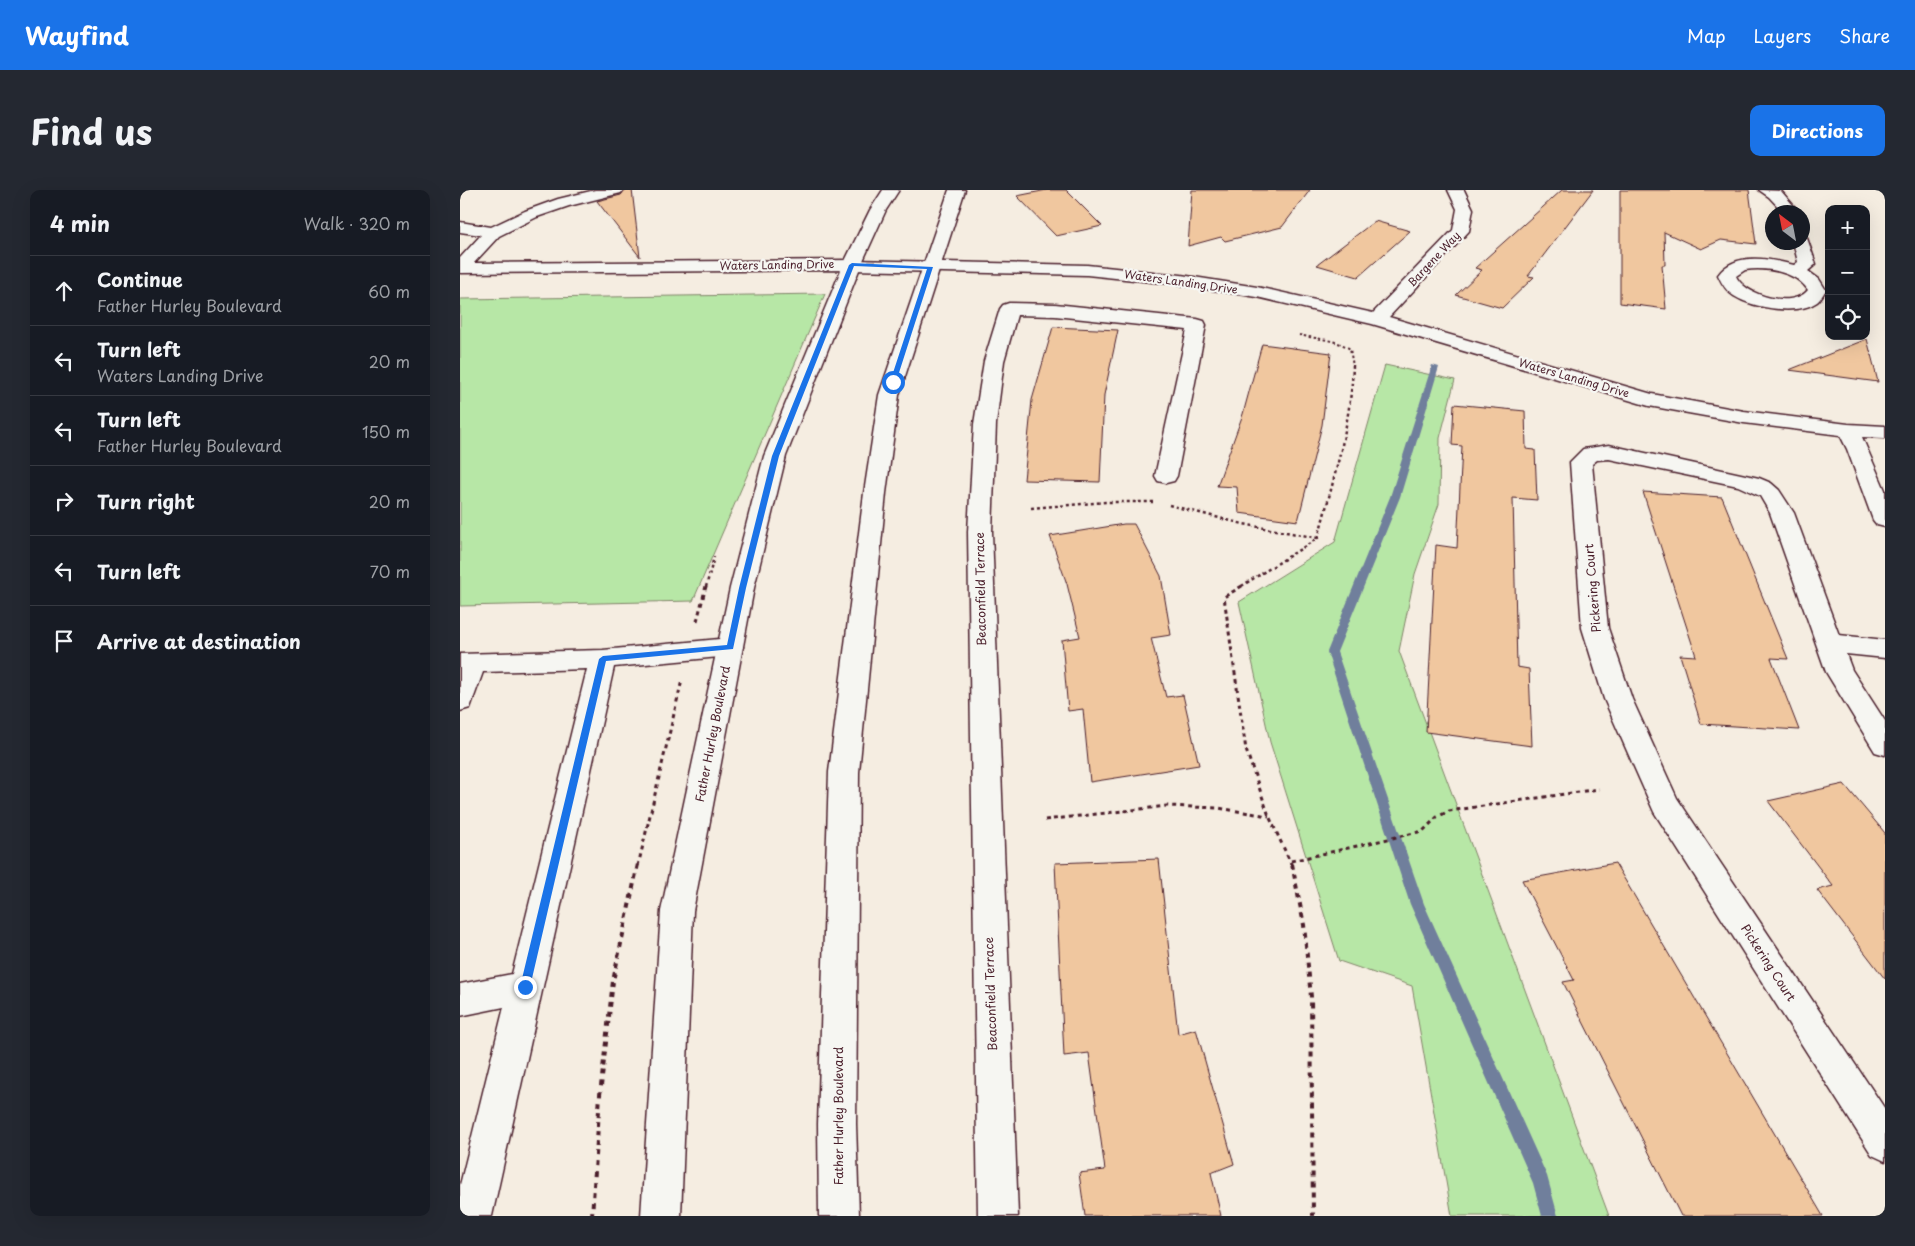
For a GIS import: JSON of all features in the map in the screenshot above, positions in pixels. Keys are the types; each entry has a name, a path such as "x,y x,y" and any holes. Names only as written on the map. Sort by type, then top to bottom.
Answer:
{"street":[{"path":"460,268 493,232 531,214 564,202 615,190"},
{"name":"Father Hurley Boulevard","path":"661,1216 677,911 742,588 775,456 852,265 878,210 890,190"},
{"name":"Father Hurley Boulevard","path":"840,1216 837,1124 844,772 875,492 889,395 957,190"},
{"name":"Bargene Way","path":"1377,319 1461,231 1465,209 1456,190"},
{"path":"1767,190 1775,194 1785,205"},
{"path":"460,227 493,232"},
{"path":"1796,272 1807,264 1803,250"},
{"name":"Waters Landing Drive","path":"460,268 852,265 1067,269 1181,280 1257,292 1377,319 1649,400 1744,417 1848,430 1885,432"},
{"name":"Beaconfield Terrace","path":"998,1216 980,532 985,424 994,361 1009,309 1054,310 1197,325 1166,476"},
{"path":"1848,430 1858,449 1885,520"},
{"name":"Pickering Court","path":"1885,744 1839,672 1782,513 1774,497 1762,486 1744,480 1609,452 1591,454 1581,462 1594,628 1618,699 1665,804 1885,1142"},
{"path":"1829,643 1885,649"},
{"path":"460,701 466,663 603,659 730,647"},
{"path":"472,1216 603,659"},
{"path":"460,1000 525,987"}],"path":[{"path":"1299,335 1330,341 1348,348 1354,356 1351,404 1318,538 1224,597 1246,750 1270,816 1292,861 1304,925 1311,997 1313,1216"},
{"path":"1031,508 1132,500 1156,502"},
{"path":"1164,503 1202,516 1244,526 1318,538"},
{"path":"592,1216 600,1094 613,981 648,817 690,650"},
{"path":"1292,861 1423,831 1437,816 1449,811 1599,789"},
{"path":"1045,820 1167,806 1218,808 1270,816"}],"green space":[{"path":"825,294 693,601 460,606 460,299"},
{"path":"1385,365 1455,380 1440,438 1439,504 1415,574 1399,651 1609,1216 1452,1216 1412,986 1339,961 1270,742 1239,602 1335,542"}],"building":[{"path":"625,190 632,190 640,257 597,201 621,195"},
{"path":"1047,190 1066,190 1102,226 1056,236 1017,196"},
{"path":"1192,190 1310,190 1282,227 1225,241 1221,237 1188,246"},
{"path":"1562,190 1593,190 1528,276 1534,277 1502,308 1456,295 1482,270 1475,268"},
{"path":"1620,190 1749,190 1756,244 1721,240 1701,249 1664,232 1665,265 1662,265 1666,309 1620,303"},
{"path":"1375,221 1410,231 1358,277 1317,265"},
{"path":"1053,327 1118,330 1104,395 1100,482 1024,480 1032,400"},
{"path":"1867,340 1878,382 1789,370"},
{"path":"1262,344 1331,353 1322,425 1298,521 1239,513 1237,487 1217,486 1243,414"},
{"path":"1454,404 1525,411 1526,449 1535,450 1537,500 1513,498 1517,667 1529,669 1532,746 1426,732 1436,545 1457,548 1462,446 1452,445"},
{"path":"1643,492 1722,497 1788,659 1771,658 1799,730 1701,724 1680,655 1696,656"},
{"path":"1134,524 1161,576 1171,635 1151,638 1166,697 1183,695 1199,765 1090,782 1083,709 1068,711 1062,640 1080,637 1067,584 1050,536"},
{"path":"1844,784 1885,833 1885,979 1817,890 1833,886 1768,801"},
{"path":"1159,859 1178,1034 1196,1029 1234,1164 1211,1173 1221,1216 1085,1216 1079,1173 1105,1170 1089,1053 1064,1056 1055,863"},
{"path":"1615,863 1823,1216 1681,1216 1563,982 1574,980 1522,880"}],"waterway":[{"path":"1435,367 1395,497 1332,652 1417,904 1541,1182 1550,1216"}],"route":[{"path":"525,987 603,659 730,647 742,588 775,456 852,265 930,267 893,382"}]}
